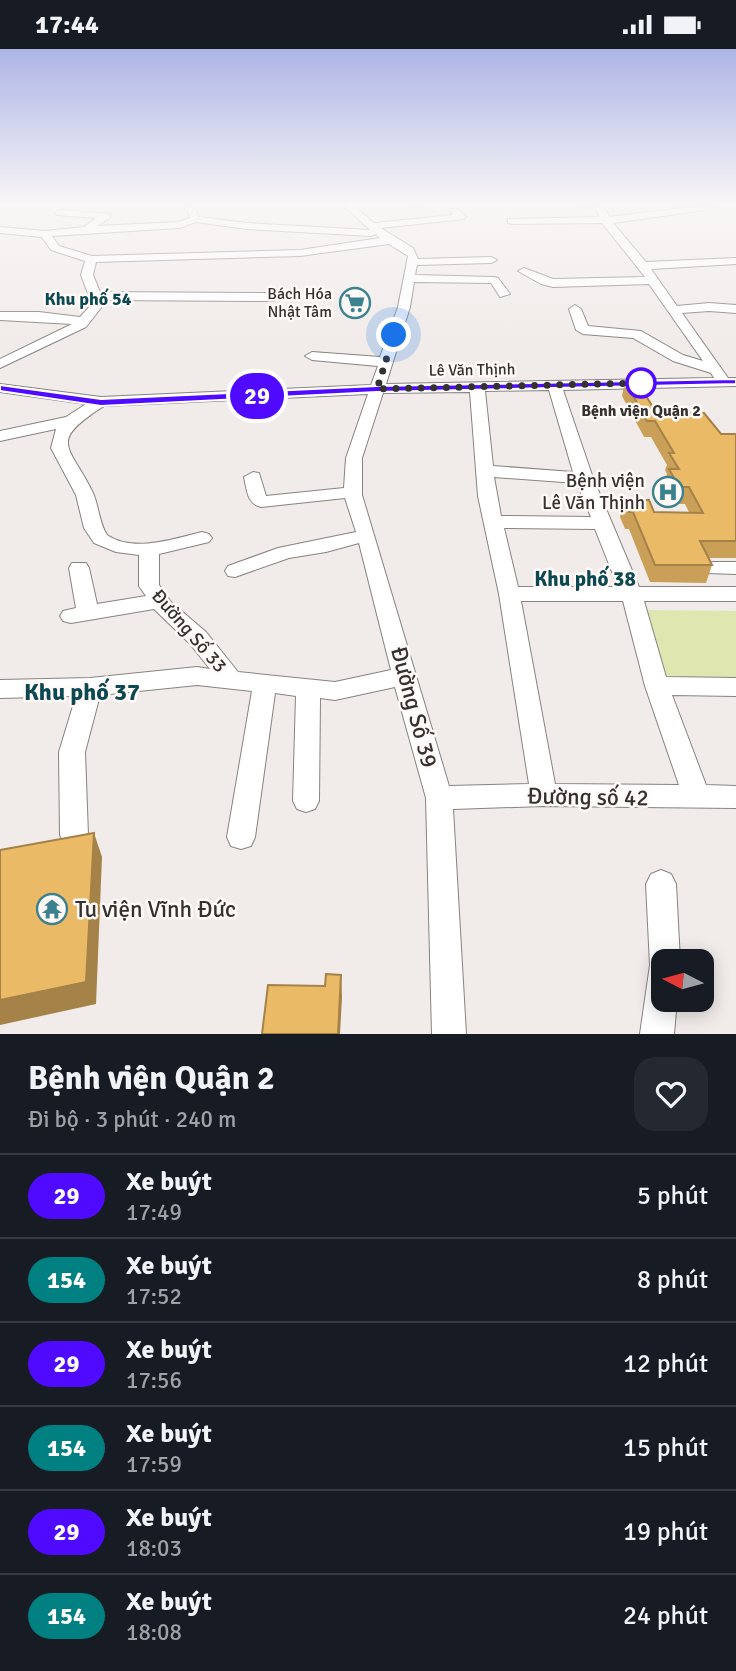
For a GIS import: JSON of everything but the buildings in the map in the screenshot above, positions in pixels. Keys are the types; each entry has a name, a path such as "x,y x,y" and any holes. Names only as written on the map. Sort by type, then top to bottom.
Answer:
{"street":[{"path":"62,250 91,258 300,253 321,250"},
{"path":"377,389 404,307 414,262 409,250"},
{"path":"632,250 650,280 725,378"},
{"path":"0,364 61,336 83,321 98,304 87,275 91,258"},
{"path":"414,262 491,260"},
{"path":"643,266 736,261"},
{"path":"524,271 553,283 650,280"},
{"path":"409,278 494,280 504,294"},
{"path":"95,296 274,297"},
{"path":"674,310 709,307 736,309"},
{"path":"575,309 583,330 636,334 678,358 725,378"},
{"path":"0,316 39,316 83,321"},
{"path":"312,356 386,362"},
{"name":"Lê Văn Thịnh","path":"0,388 101,402 377,389 555,387 725,378"},
{"path":"555,387 584,478 631,593 657,686 696,798"},
{"path":"477,388 484,471 509,594 544,795"},
{"name":"Đường Số 39","path":"377,389 354,458 353,492 439,798 449,1034"},
{"path":"101,402 64,426 59,443 60,455 77,477 87,499 96,535 107,544 149,550 202,538"},
{"path":"0,436 71,421"},
{"path":"484,471 584,478"},
{"path":"253,477 257,497 261,502 353,492"},
{"path":"494,522 601,523"},
{"path":"235,571 285,552 326,546 366,535"},
{"name":"Đường Số 33","path":"149,550 149,586 160,601 198,638 230,678"},
{"path":"79,568 79,615 160,601"},
{"path":"713,568 736,568"},
{"path":"509,594 736,594"},
{"path":"0,689 90,687 198,676 335,691 404,676"},
{"path":"241,837 265,683"},
{"path":"657,686 736,687"},
{"path":"74,835 72,752 90,687"},
{"path":"306,801 309,755 306,713 308,688"},
{"name":"Đường số 42","path":"439,798 544,795 736,797"},
{"path":"661,884 664,949"},
{"path":"657,1034 659,1012"}],"green space":[{"path":"641,610 736,611 736,681 663,681"}],"bus line":[{"name":"29","path":"0,388 101,402 377,389 736,382"}],"place":[{"name":"Bách Hóa Nhật Tâm","path":"355,303"},
{"name":"Bệnh viện Quận 2","path":"641,383"},
{"name":"Bệnh viện Lê Văn Thịnh","path":"668,492"},
{"name":"Tu viện Vĩnh Đức","path":"52,909"}],"district":[{"name":"Khu phố 54","path":"88,299"},
{"name":"Khu phố 38","path":"585,579"},
{"name":"Khu phố 37","path":"82,692"}],"route":[{"path":"394,335 377,389 641,383"}]}
